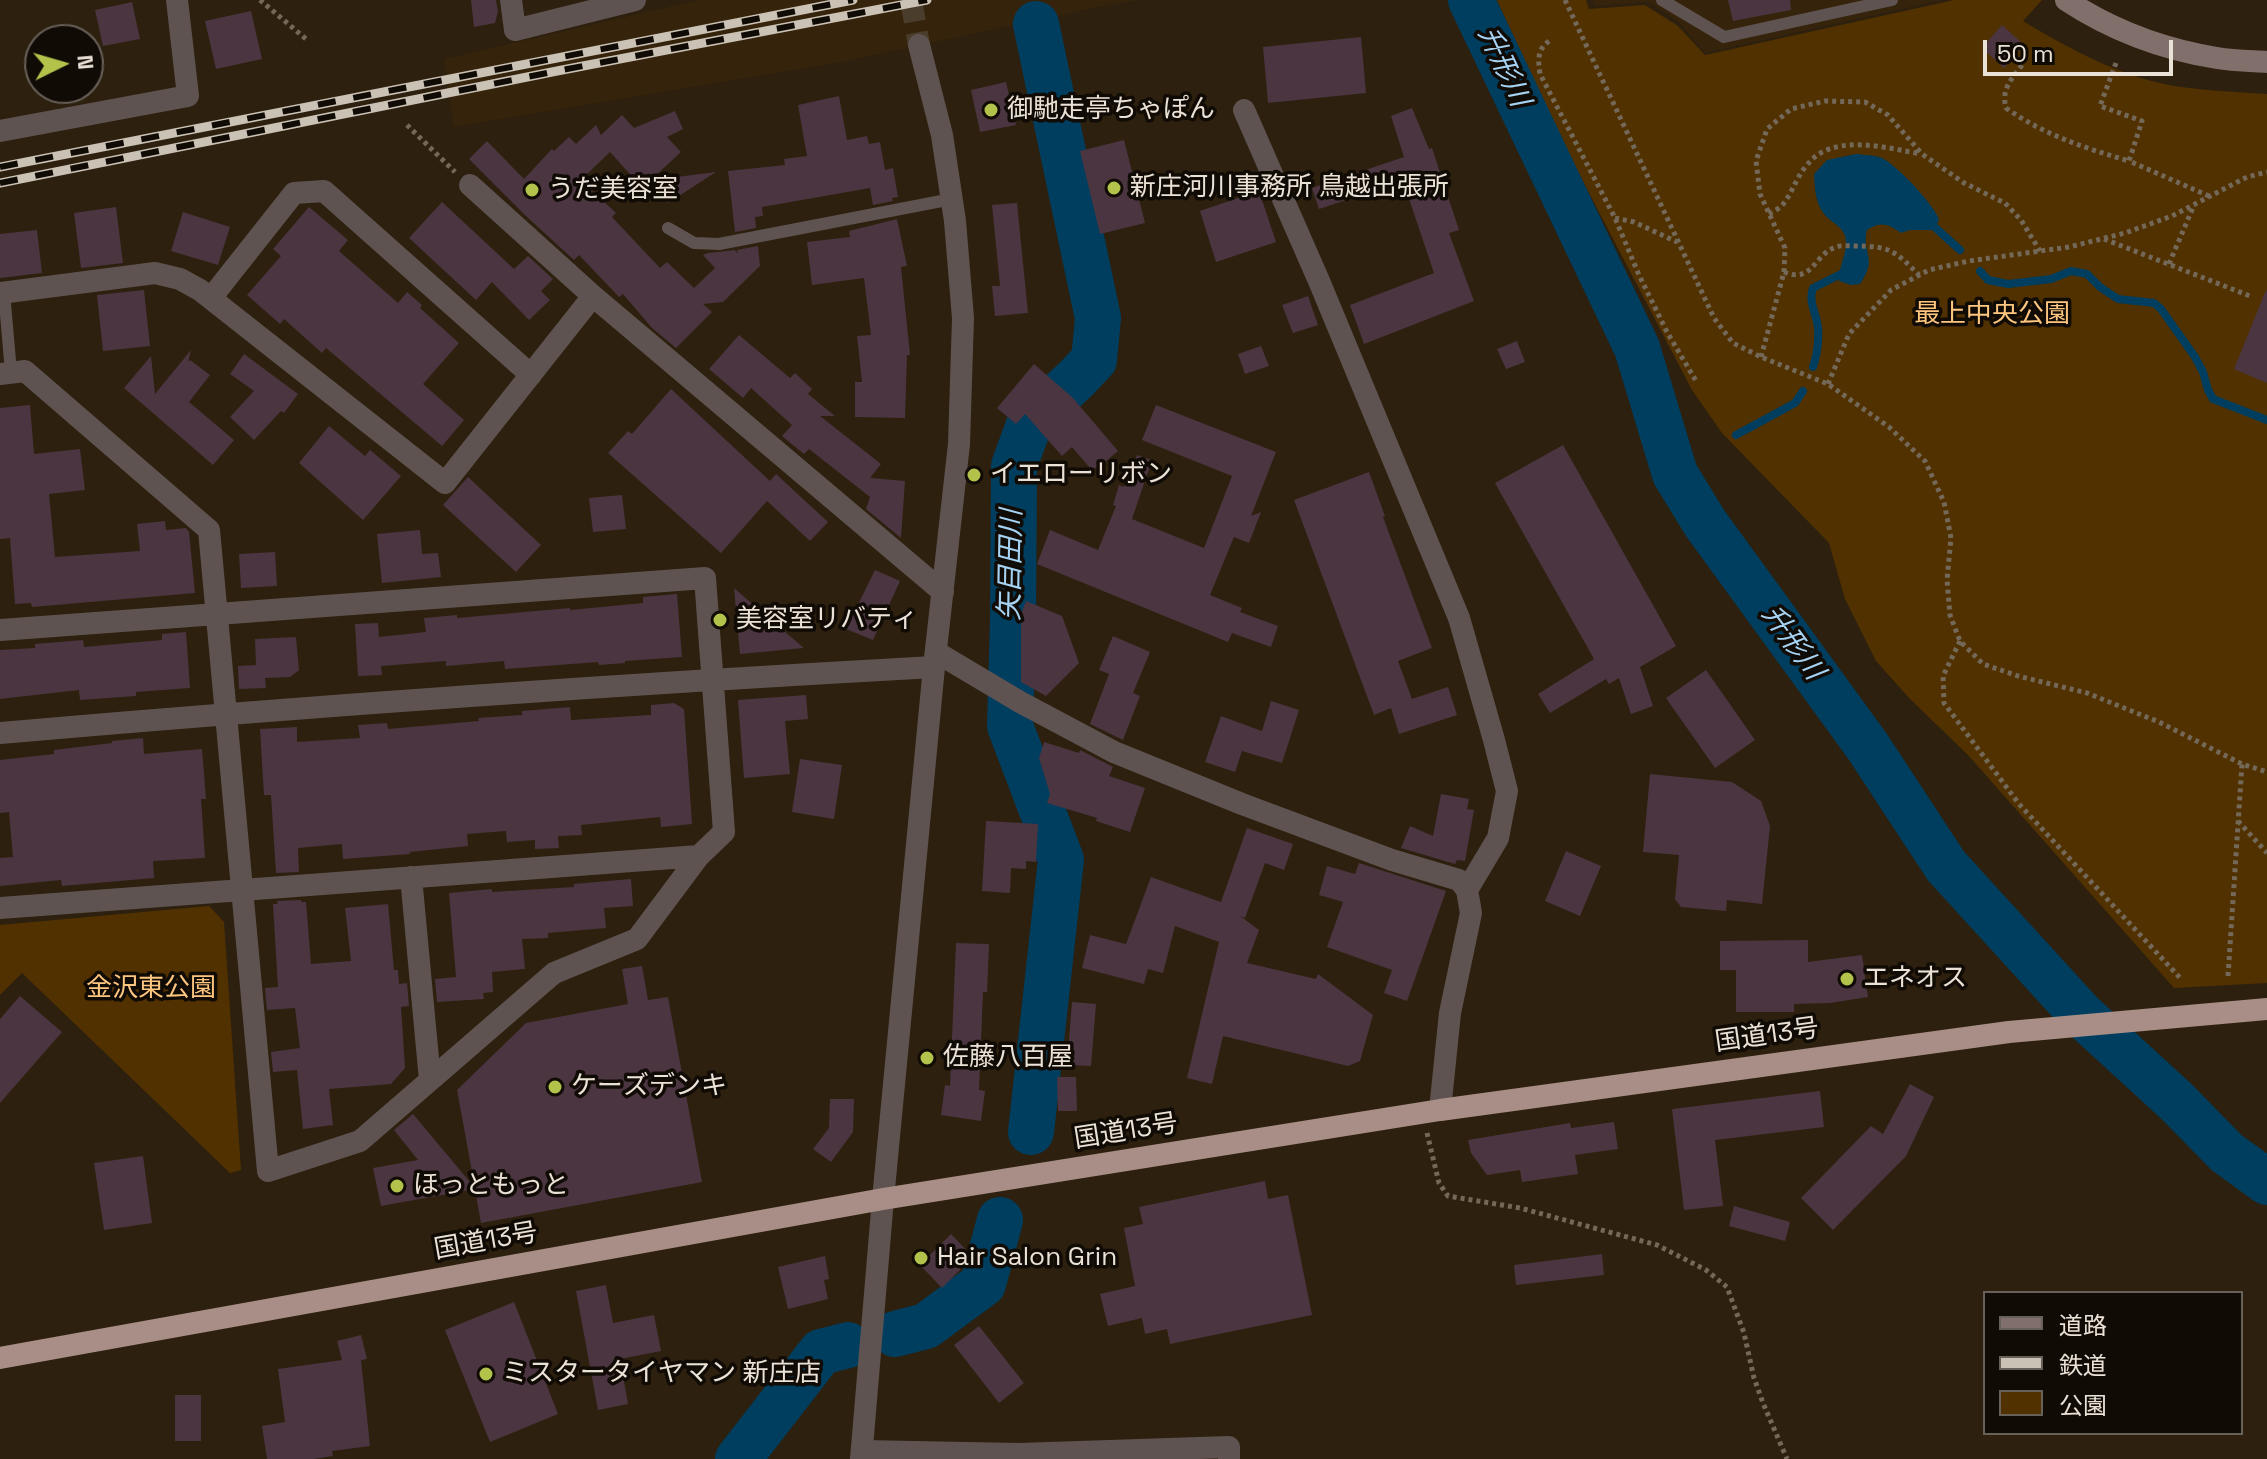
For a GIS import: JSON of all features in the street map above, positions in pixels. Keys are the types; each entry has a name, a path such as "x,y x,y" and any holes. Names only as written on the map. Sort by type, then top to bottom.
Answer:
{"highway":[{"name":"国道13号","path":"0,1358 883,1199 1432,1111 2009,1032 2267,1009"}],"main road":[{"path":"2066,0 2096,20 2142,40 2218,59 2267,62"}],"street":[{"path":"0,131 188,96 177,0"},
{"path":"511,0 515,30 635,0"},
{"path":"919,45 942,135 952,199 963,318 959,444 883,1199 862,1455 1019,1454 1229,1447 1229,1459"},
{"path":"1244,110 1319,281 1459,618 1490,724 1507,791 1498,838 1467,890"},
{"path":"470,185 593,296 943,592"},
{"path":"211,298 294,193 324,191 531,375"},
{"path":"2,292 155,273 180,279 211,298 445,483 593,296"},
{"path":"0,630 217,613 705,578 724,832 699,856 637,939 554,973 360,1141 268,1171 227,713 217,613 209,530 25,371 6,373"},
{"path":"0,733 935,660 993,686 1114,752 1392,860 1459,880 1467,890 1471,913 1432,1111"},
{"path":"0,908 699,856"},
{"path":"411,877 430,1080"}],"lane":[{"path":"1662,0 1724,37 1892,0"},
{"path":"668,228 694,243 719,244 952,199"},
{"path":"2,292 6,373"}],"path":[{"path":"260,0 306,39"},
{"path":"1565,0 1714,318 1733,343 1828,384 1889,427 1925,461 1944,502 1951,538 1947,580 1950,615 1960,641 1983,664 2087,693 2159,722 2242,764 2267,772"},
{"path":"1549,41 1541,47 1538,58 1540,74 1615,218 1660,318 1696,381"},
{"path":"2116,63 2100,106 2142,121 2129,161"},
{"path":"2022,65 2005,88 2003,98 2006,108 2027,123 2071,143 2129,161 2210,196"},
{"path":"1761,357 1784,272 1785,248 1760,194 1756,161 1767,129 1791,109 1825,101 1865,102 1888,115 1922,154 1964,183 2005,203 2021,220 2040,251"},
{"path":"407,125 450,167"},
{"path":"1769,214 1784,204 1809,161 1827,150 1846,145 1870,146 1922,154"},
{"path":"1828,384 1849,334 1891,290 1929,270 2069,247 2103,238 2172,216 2247,177 2267,172"},
{"path":"2169,264 2194,204"},
{"path":"1615,218 1634,222 1678,243"},
{"path":"2103,238 2250,296"},
{"path":"1784,272 1794,276 1806,273 1836,247 1872,246 1894,251 1919,275"},
{"path":"1960,641 1943,676 1944,703 2019,804 2182,980"},
{"path":"2228,976 2242,764"},
{"path":"2237,820 2267,853"},
{"path":"1432,1111 1428,1142 1439,1183 1448,1196 1520,1208 1657,1245 1706,1270 1727,1287 1744,1333 1754,1378 1787,1459"}],"shaded area":[{"path":"699,0 1138,0 841,62 454,127 444,59"},
{"path":"1593,0 1942,0 1705,53 1678,21 1648,2 1595,6"}],"green space":[{"name":"最上中央公園","path":"1497,0 1586,0 1589,9 1645,5 1678,26 1705,55 1954,0 2042,0 2023,21 2099,62 2139,77 2181,87 2267,94 2267,983 2174,988 1968,755 1876,661 1845,599 1829,543 1722,433 1692,390 1554,126"},
{"name":"金沢東公園","path":"209,906 224,922 241,1170 230,1173 22,973 0,995 0,925"}],"water":[{"path":"1856,154 1879,157 1889,162 1922,195 1939,219 1935,230 1901,233 1880,225 1867,230 1869,261 1866,275 1860,284 1851,285 1839,281 1846,248 1845,236 1820,207 1814,174 1827,160"}],"building":[{"path":"471,0 496,0 498,11 495,23 474,27"},
{"path":"1728,0 1790,0 1791,10 1733,21"},
{"path":"132,2 140,39 104,46 104,24 98,24 95,10"},
{"path":"251,11 262,59 216,69 205,21"},
{"path":"2002,25 2024,45 2004,68 1982,48"},
{"path":"1361,37 1366,93 1268,103 1263,47"},
{"path":"1006,82 1016,125 980,132 971,90"},
{"path":"839,96 847,140 867,136 869,144 880,142 885,170 893,168 898,197 873,205 870,188 762,207 763,216 755,217 756,228 735,232 728,171 785,165 784,159 807,156 798,105"},
{"path":"1412,108 1429,149 1432,148 1459,230 1449,233 1474,301 1364,344 1350,305 1434,273 1403,181 1319,209 1312,188 1404,157 1391,116"},
{"path":"675,111 683,129 667,137 681,152 653,178 649,173 638,183 610,152 581,180 616,213 612,217 660,268 667,262 694,288 715,268 703,255 735,250 738,254 737,250 758,246 760,266 723,302 703,304 712,312 676,348 652,328 623,294 619,297 579,255 574,260 469,159 487,141 524,179 552,149 554,151 569,137 576,144 596,125 601,135 622,115 634,128"},
{"path":"1124,140 1145,223 1100,234 1080,151"},
{"path":"716,172 668,203 653,180"},
{"path":"1259,191 1276,242 1216,262 1200,211"},
{"path":"442,202 514,269 528,256 553,279 541,291 550,300 529,320 492,282 476,300 409,238"},
{"path":"1017,203 1028,313 995,316 992,286 1000,286 992,205"},
{"path":"116,207 123,263 81,268 74,213"},
{"path":"309,207 348,240 339,251 398,303 407,292 459,343 423,384 464,420 442,446 326,348 322,353 284,319 280,324 247,295 281,256 273,249"},
{"path":"183,212 230,227 218,265 171,251"},
{"path":"897,219 907,266 901,267 910,355 907,355 905,418 855,417 855,382 862,382 857,336 871,335 864,278 812,285 807,242 850,237 849,231"},
{"path":"37,230 42,273 0,278 0,234"},
{"path":"144,290 150,346 103,351 97,295"},
{"path":"2267,291 2267,383 2234,369"},
{"path":"1308,296 1318,325 1293,333 1282,305"},
{"path":"739,335 790,378 795,373 812,389 808,394 835,416 820,416 881,464 870,478 905,481 901,538 866,509 870,497 809,449 804,454 782,436 792,425 751,388 743,398 709,369"},
{"path":"1517,341 1525,362 1506,369 1497,349"},
{"path":"1261,346 1269,366 1245,374 1238,354"},
{"path":"191,350 188,362 190,360 210,375 189,402 234,440 213,465 124,388 151,356 155,394"},
{"path":"244,354 298,394 284,413 281,411 254,440 230,417 254,391 230,374"},
{"path":"1034,364 1073,398 1118,451 1098,468 1090,468 1072,447 1062,456 1025,414 1016,424 997,408"},
{"path":"671,389 770,481 776,474 828,522 810,541 767,501 721,553 608,453 628,431 632,434"},
{"path":"30,405 34,454 80,449 85,490 49,494 55,557 140,551 137,524 165,521 166,530 186,528 189,532 195,593 32,607 31,603 15,604 10,538 0,539 0,408"},
{"path":"1156,405 1276,452 1251,516 1261,512 1249,543 1234,537 1210,595 1242,608 1240,612 1278,626 1271,647 1232,633 1228,642 1037,564 1050,530 1098,550 1116,506 1113,505 1119,485 1124,487 1137,455 1152,460 1132,519 1204,548 1232,476 1142,440"},
{"path":"329,426 365,456 370,450 401,476 363,520 299,463"},
{"path":"1563,445 1676,646 1640,667 1653,706 1631,714 1619,678 1609,684 1606,679 1550,713 1538,694 1594,659 1495,483"},
{"path":"1369,472 1432,648 1398,661 1412,699 1448,687 1457,715 1399,734 1391,708 1374,715 1294,500"},
{"path":"468,477 541,545 516,572 443,505"},
{"path":"622,495 626,529 593,532 589,498"},
{"path":"420,530 422,554 438,553 441,577 382,583 377,534"},
{"path":"275,552 277,586 241,588 239,554"},
{"path":"875,570 900,581 873,640 846,629"},
{"path":"734,588 784,631 804,648 740,654"},
{"path":"677,594 682,657 505,669 504,661 446,666 446,661 381,666 382,675 358,676 355,624 378,623 379,637 426,632 424,618 570,610 643,603 643,597"},
{"path":"1026,601 1062,616 1079,663 1046,696 1021,682 1021,614"},
{"path":"186,632 190,688 80,700 79,690 0,699 0,650 83,640 84,647 162,640 162,634"},
{"path":"1113,636 1150,652 1133,693 1140,696 1123,740 1090,724 1109,674 1099,670"},
{"path":"296,637 299,670 290,677 265,678 266,688 239,689 238,666 256,665 255,639"},
{"path":"1706,670 1755,740 1715,768 1666,698"},
{"path":"806,695 808,719 785,721 790,774 744,778 738,700"},
{"path":"1271,701 1299,710 1282,763 1242,751 1235,772 1205,762 1221,716 1262,731"},
{"path":"674,703 684,709 692,824 661,827 660,817 581,825 582,835 558,836 559,848 535,849 535,840 507,842 506,831 467,834 468,846 410,854 343,859 342,844 298,848 299,872 276,873 271,795 264,795 260,729 297,727 297,742 360,738 358,725 387,723 388,729 479,721 478,718 522,715 522,711 570,707 571,720 651,715 651,705"},
{"path":"143,738 144,754 202,749 206,799 201,799 205,858 153,861 154,878 62,886 61,880 0,886 0,858 13,857 9,812 0,813 0,760"},
{"path":"1044,742 1079,753 1080,750 1113,767 1109,776 1145,788 1130,832 1047,803 1050,794 1039,758"},
{"path":"800,759 842,765 834,819 792,812"},
{"path":"1650,774 1732,782 1761,801 1770,826 1762,904 1727,900 1726,911 1681,907 1675,899 1679,855 1643,852"},
{"path":"1441,794 1469,799 1467,809 1474,810 1465,861 1457,860 1455,864 1401,848 1410,826 1433,836"},
{"path":"986,821 1038,824 1036,862 1026,861 1026,869 1011,868 1010,893 982,891"},
{"path":"1247,828 1293,844 1284,870 1265,863 1245,918 1240,916 1259,930 1247,963 1316,979 1318,974 1373,1015 1360,1061 1348,1066 1223,1036 1212,1084 1187,1078 1219,942 1175,926 1163,973 1148,969 1144,984 1082,968 1090,935 1126,944 1151,877 1221,902"},
{"path":"1566,851 1601,866 1580,916 1545,901"},
{"path":"1359,863 1446,891 1407,1001 1384,993 1392,970 1327,947 1343,902 1319,895 1327,866 1355,874"},
{"path":"631,879 633,906 604,908 606,928 548,933 548,938 522,939 525,969 492,972 493,992 483,993 484,999 437,1002 435,979 456,977 449,893 574,887 574,884"},
{"path":"277,901 306,902 311,964 351,961 345,908 388,904 394,970 398,970 399,984 407,983 409,1006 401,1007 405,1068 391,1084 329,1089 333,1125 303,1129 297,1070 273,1072 271,1052 300,1048 295,1008 267,1010 265,988 278,987 273,904 278,904"},
{"path":"1808,940 1808,962 1862,955 1868,997 1794,1004 1794,1012 1736,1012 1736,970 1720,970 1720,941"},
{"path":"956,943 989,944 987,992 983,992 979,1090 985,1091 981,1121 941,1115 945,1085 950,1086"},
{"path":"642,966 648,1000 668,997 702,1182 481,1223 475,1189 381,1206 373,1168 418,1160 394,1130 413,1114 475,1188 457,1090 526,1023 628,1004 622,969"},
{"path":"20,996 62,1032 0,1103 0,1019"},
{"path":"1072,1002 1096,1004 1091,1066 1067,1065"},
{"path":"1057,1077 1076,1077 1077,1111 1058,1111"},
{"path":"1910,1084 1934,1097 1906,1156 1833,1230 1801,1198 1871,1126 1883,1134"},
{"path":"1820,1091 1824,1127 1715,1140 1723,1206 1684,1210 1672,1109"},
{"path":"830,1099 854,1099 853,1132 831,1162 813,1149 829,1128"},
{"path":"1614,1122 1618,1149 1575,1155 1578,1174 1522,1182 1520,1170 1487,1175 1471,1153 1468,1140 1570,1123 1571,1128"},
{"path":"143,1156 152,1223 104,1230 94,1163"},
{"path":"1265,1181 1268,1199 1288,1195 1312,1315 1170,1344 1167,1329 1145,1334 1142,1318 1108,1326 1100,1294 1135,1286 1124,1228 1143,1224 1139,1207"},
{"path":"1734,1206 1790,1222 1785,1241 1729,1226"},
{"path":"951,1234 973,1257 942,1288 920,1265"},
{"path":"1602,1254 1604,1275 1516,1285 1514,1265"},
{"path":"825,1256 829,1279 824,1280 828,1299 788,1309 778,1267"},
{"path":"606,1285 613,1323 654,1315 661,1351 620,1359 628,1404 598,1410 576,1291"},
{"path":"514,1302 558,1414 490,1442 445,1330"},
{"path":"979,1326 1024,1383 999,1403 954,1345"},
{"path":"361,1335 367,1359 361,1360 370,1446 332,1451 333,1456 313,1459 267,1459 262,1426 285,1422 278,1369 342,1360 337,1341"},
{"path":"175,1395 201,1395 201,1441 175,1441"}],"waterway":[{"name":"升形川","path":"1471,0 1637,348 1675,474 1705,523 1868,747 1946,866 2081,1014 2177,1102 2227,1153 2267,1182"},
{"name":"矢目田川","path":"1031,1132 1061,860 1010,726 1014,466 1030,422 1094,360 1098,318 1036,24"},
{"path":"1928,221 1960,250"},
{"path":"1813,367 1818,332 1812,303 1813,288 1847,271"},
{"path":"1980,271 1988,280 2008,284 2051,279 2071,271 2087,274 2118,299 2154,303 2195,357 2213,399 2267,420"},
{"path":"1736,435 1795,403 1803,391"},
{"name":"矢目田川","path":"895,1334 926,1326 983,1284 1000,1220"},
{"name":"矢目田川","path":"738,1459 821,1352 848,1345"}],"tunnel":[{"path":"911,0 919,45"}],"railway":[{"path":"0,167 853,0"},
{"path":"0,183 927,0"}],"place":[{"name":"御馳走亭ちゃぽん","path":"991,110"},
{"name":"新庄河川事務所 鳥越出張所","path":"1114,188"},
{"name":"うだ美容室","path":"532,190"},
{"name":"イエローリボン","path":"974,475"},
{"name":"美容室リバティ","path":"720,620"},
{"name":"エネオス","path":"1847,979"},
{"name":"佐藤八百屋","path":"927,1058"},
{"name":"ケーズデンキ","path":"555,1087"},
{"name":"ほっともっと","path":"397,1186"},
{"name":"Hair Salon Grin","path":"921,1258"},
{"name":"ミスタータイヤマン 新庄店","path":"486,1374"}]}
